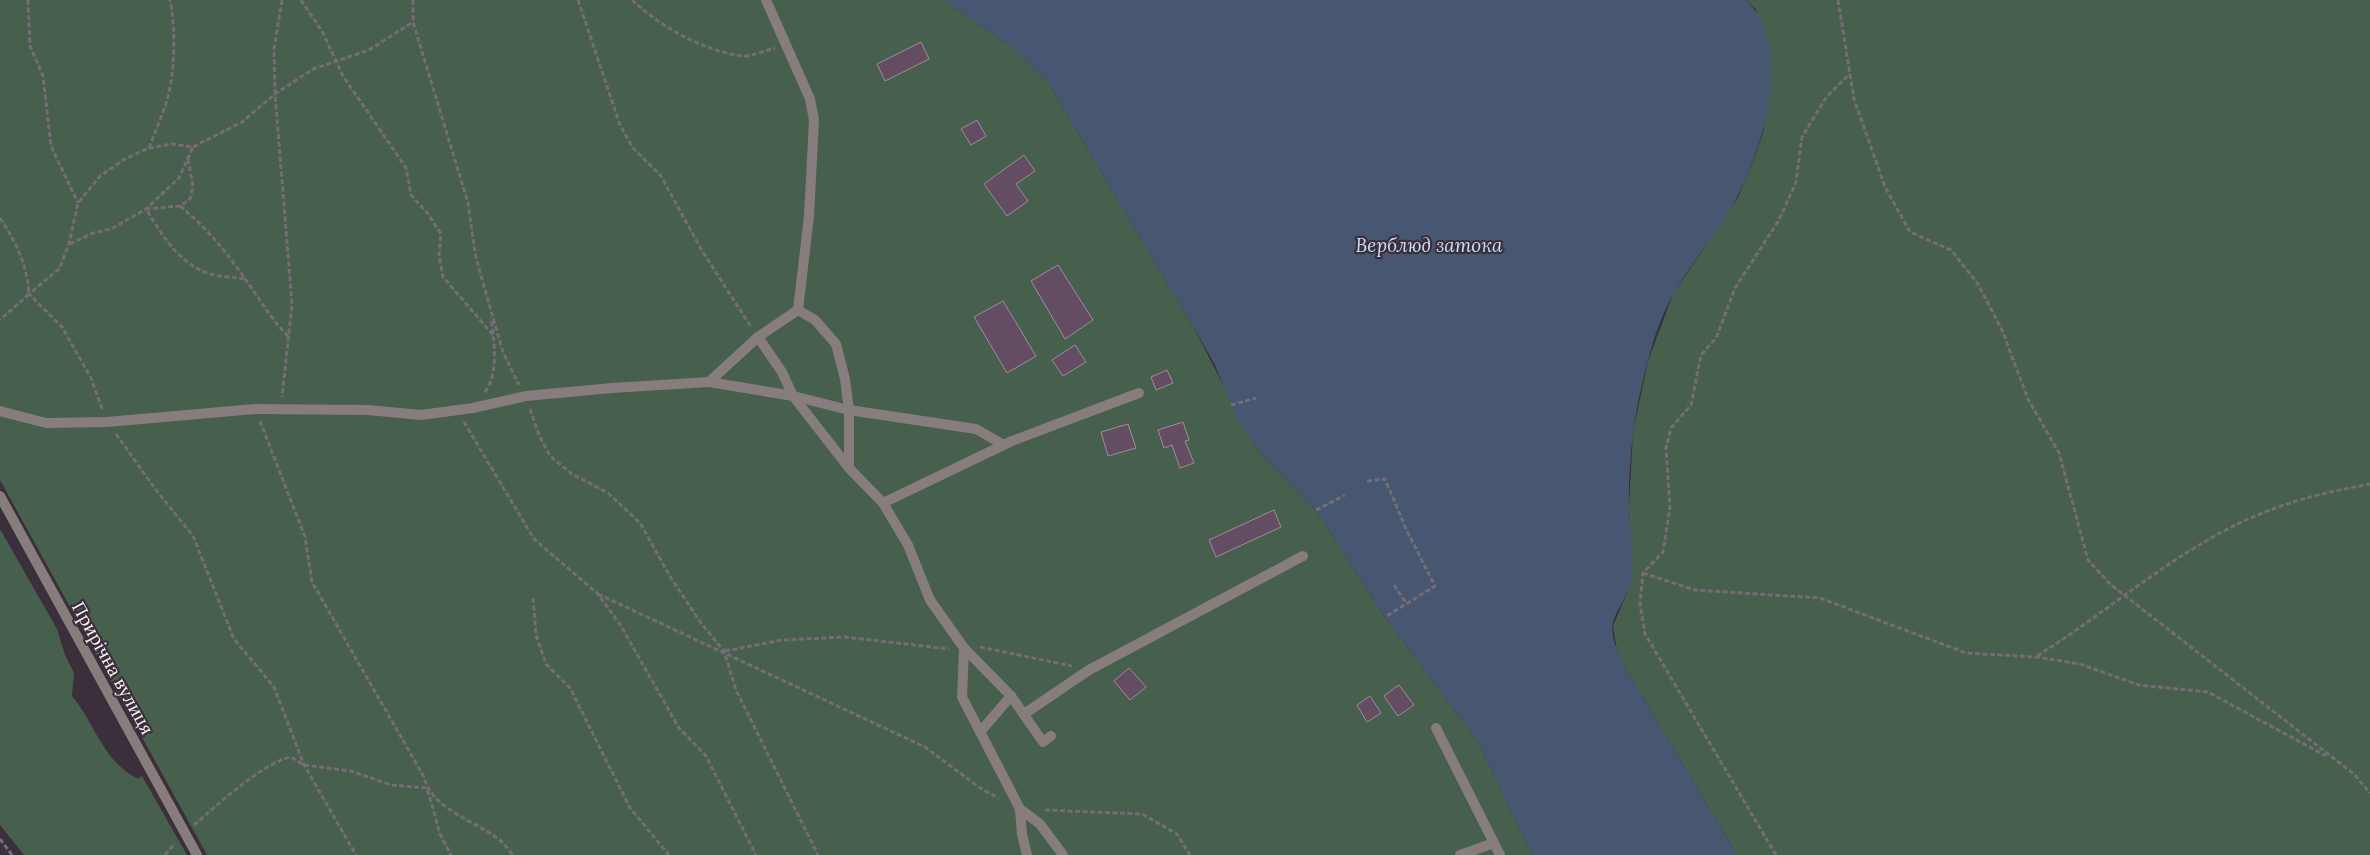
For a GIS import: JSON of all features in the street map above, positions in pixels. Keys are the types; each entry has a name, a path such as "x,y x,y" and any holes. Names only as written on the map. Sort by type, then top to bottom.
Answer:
{"lane":[{"path":"709,382 758,337 798,310 809,216 814,120 810,99 766,0"},
{"path":"798,310 815,320 836,344 845,379 849,410 849,468"},
{"path":"758,337 782,372 793,396 849,468 883,503 908,544 930,600 964,648 1011,696 1043,742 1051,736"},
{"path":"0,411 46,423 107,422 255,409 368,410 421,415 458,411 526,396 709,382 793,396 849,410 976,429 1004,445"},
{"path":"883,503 1004,445 1139,393"},
{"name":"Прирічна вулиця","path":"0,496 197,855"},
{"path":"1024,714 1089,670 1303,556"},
{"path":"964,648 962,697 1020,809 1022,834 1027,855"},
{"path":"980,732 1011,696"},
{"path":"1436,728 1500,855"},
{"path":"1020,809 1040,824 1063,855"},
{"path":"1460,855 1494,843"}],"path":[{"path":"28,0 30,46 43,76 51,146 78,203"},
{"path":"149,148 167,99 173,52 174,18 170,0"},
{"path":"281,410 292,304 275,94 274,49 282,0"},
{"path":"301,0 323,33 334,61 406,168 411,195 428,214 441,234 439,255 443,277 493,335"},
{"path":"413,0 413,22 468,203 476,258 503,352 526,396 539,435 550,456 572,474 608,493 640,523 681,593 701,623 724,651 736,690 818,855"},
{"path":"578,0 620,125 633,148 661,176 701,249 758,337"},
{"path":"632,0 643,10 694,42 735,54 743,56 786,45"},
{"path":"1838,0 1854,99 1885,186 1910,232 1951,250 1978,284 2002,330 2028,399 2059,453 2088,560 2110,584 2355,775 2370,793"},
{"path":"0,320 59,269 69,244 78,203 100,176 125,159 149,148 172,144 193,146 242,122 275,94 313,69 369,50 413,22"},
{"path":"1776,855 1645,634 1640,604 1643,573 1663,552 1670,507 1666,448 1671,428 1691,405 1697,388 1701,355 1716,338 1735,288 1779,220 1796,182 1802,137 1827,96 1850,74"},
{"path":"69,244 93,232 111,229 146,209 179,178 193,146"},
{"path":"146,209 180,206 190,198 193,186 188,159"},
{"path":"180,206 206,228 245,279 274,322 289,336"},
{"path":"146,209 164,240 191,265 211,274 245,279"},
{"path":"0,218 16,242 28,273 29,294 62,327 91,378 107,422 156,490 193,536 234,639 274,686 304,765 356,855"},
{"path":"473,408 489,387 492,371 493,335 490,307"},
{"path":"1232,405 1256,398"},
{"path":"255,409 305,537 312,582 424,776 440,834 451,855"},
{"path":"458,411 534,539 598,594 621,626 679,728 706,756 756,855"},
{"path":"1367,480 1385,479 1406,529 1435,586 1385,617"},
{"path":"2036,657 2078,631 2125,596 2206,541 2260,514 2314,494 2370,484"},
{"path":"1316,510 1345,495"},
{"path":"1643,573 1695,590 1764,597 1820,598 1966,653 2036,657 2080,664 2139,685 2208,692 2336,761"},
{"path":"1394,585 1406,603"},
{"path":"598,594 724,651 925,747 983,790 1020,809 1142,814 1177,834 1190,855"},
{"path":"533,598 536,635 546,664 570,688 630,808 669,855"},
{"path":"724,651 782,640 845,638 944,650 984,647 1089,670"},
{"path":"184,832 226,798 281,758 291,757 304,765 351,771 391,785 427,788 461,818 498,838 513,855"},
{"path":"0,839 12,855"}],"green space":[{"path":"0,0 943,0 1011,46 1048,82 1194,328 1252,441 1265,458 1316,510 1385,617 1478,742 1533,855 207,855 0,480"},
{"path":"1746,0 2370,0 2370,855 1737,855 1626,669 1617,651 1613,626 1628,591 1632,575 1629,505 1633,432 1648,361 1673,294 1738,197 1763,133 1770,85 1756,9"},
{"path":"0,529 57,629 65,655 74,673 72,696 100,741 116,762 138,779 142,776 187,855 24,855 0,825"}],"water":[{"name":"Верблюд затока","path":"943,0 1746,0 1761,19 1769,42 1771,68 1770,96 1765,123 1748,174 1738,195 1674,293 1662,317 1653,343 1639,396 1631,451 1629,506 1633,557 1631,581 1616,613 1612,632 1615,645 1626,669 1737,855 1533,855 1478,742 1385,617 1316,510 1265,458 1235,414 1215,365 1048,82 1011,46"}],"building":[{"path":"921,42 929,59 885,81 877,64"},
{"path":"977,120 986,136 971,145 961,129"},
{"path":"1024,155 1035,171 1016,184 1028,201 1007,216 984,184"},
{"path":"1058,265 1093,320 1065,339 1031,281"},
{"path":"1003,301 1036,356 1007,373 974,317"},
{"path":"1075,345 1086,362 1063,376 1052,360"},
{"path":"1167,370 1173,383 1156,390 1151,377"},
{"path":"1183,422 1189,440 1185,441 1194,463 1180,468 1172,445 1164,448 1158,430"},
{"path":"1128,424 1136,448 1108,456 1101,432"},
{"path":"1274,510 1281,527 1216,557 1209,540"},
{"path":"1129,668 1146,687 1130,700 1114,681"},
{"path":"1399,685 1414,705 1398,716 1384,696"},
{"path":"1370,696 1381,713 1367,722 1357,705"}]}
